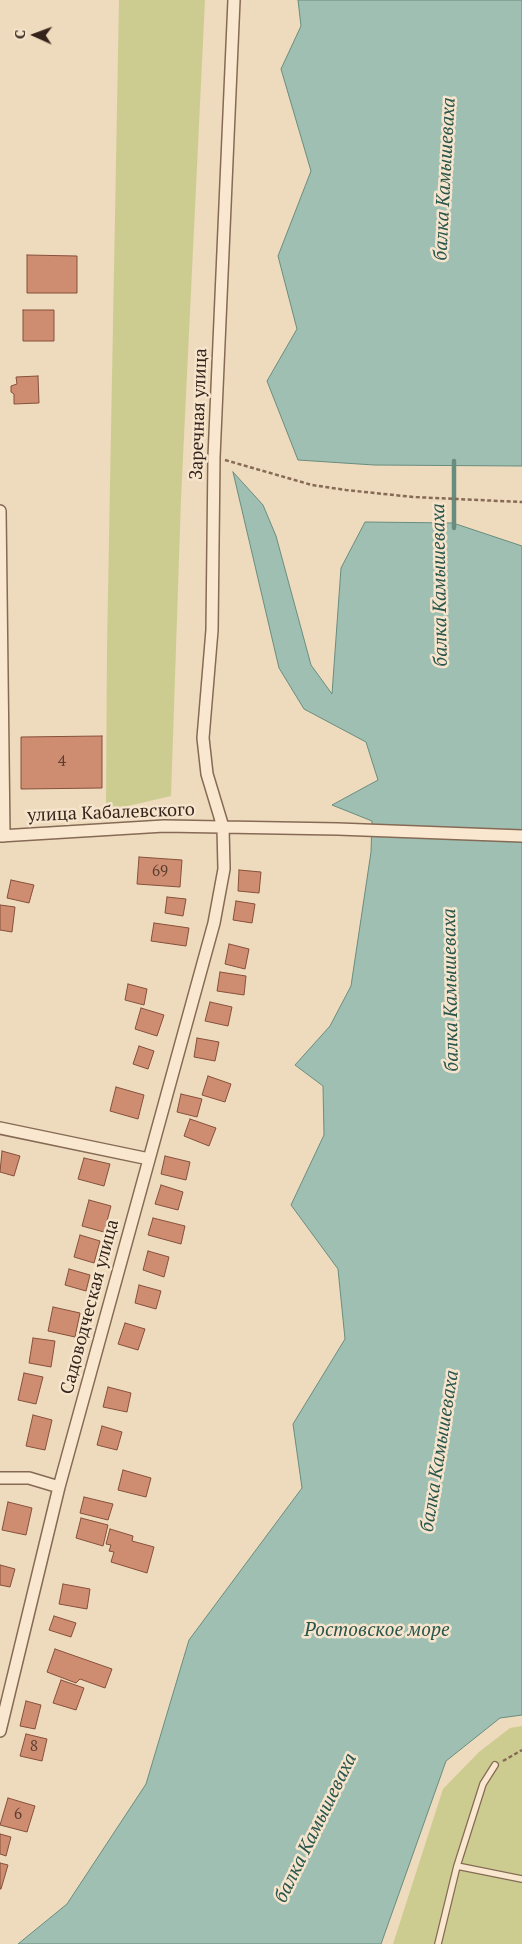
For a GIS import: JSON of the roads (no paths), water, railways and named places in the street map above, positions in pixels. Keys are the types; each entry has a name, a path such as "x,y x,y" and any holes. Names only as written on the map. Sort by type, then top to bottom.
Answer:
{"street":[{"name":"Заречная улица","path":"220,893 224,869 223,827 207,774 203,738 212,621 214,457 234,0"},
{"path":"0,511 2,836"},
{"name":"улица Кабалевского","path":"2,836 164,826 338,829 522,836"},
{"name":"Садоводческая улица","path":"0,1731 59,1486 214,924 220,893"},
{"path":"0,1128 149,1159"},
{"path":"0,1478 29,1478 59,1486"}],"lane":[{"path":"438,1944 457,1866 483,1784 495,1765"},
{"path":"457,1866 522,1879"}],"water":[{"path":"298,0 522,0 522,466 374,465 298,460 267,381 297,329 278,256 311,171 281,69 301,26"},
{"name":"Ростовское море","path":"233,472 263,505 276,536 311,665 332,694 341,568 365,522 453,523 522,546 522,1715 500,1718 446,1761 381,1944 18,1944 67,1904 146,1784 189,1640 302,1488 293,1424 345,1339 338,1269 291,1205 324,1135 323,1086 295,1065 330,1026 351,986 371,852 372,821 332,805 378,780 366,742 304,709 279,668"}],"waterway":[{"name":"балка Камышеваха","path":"454,461 454,528"}]}
